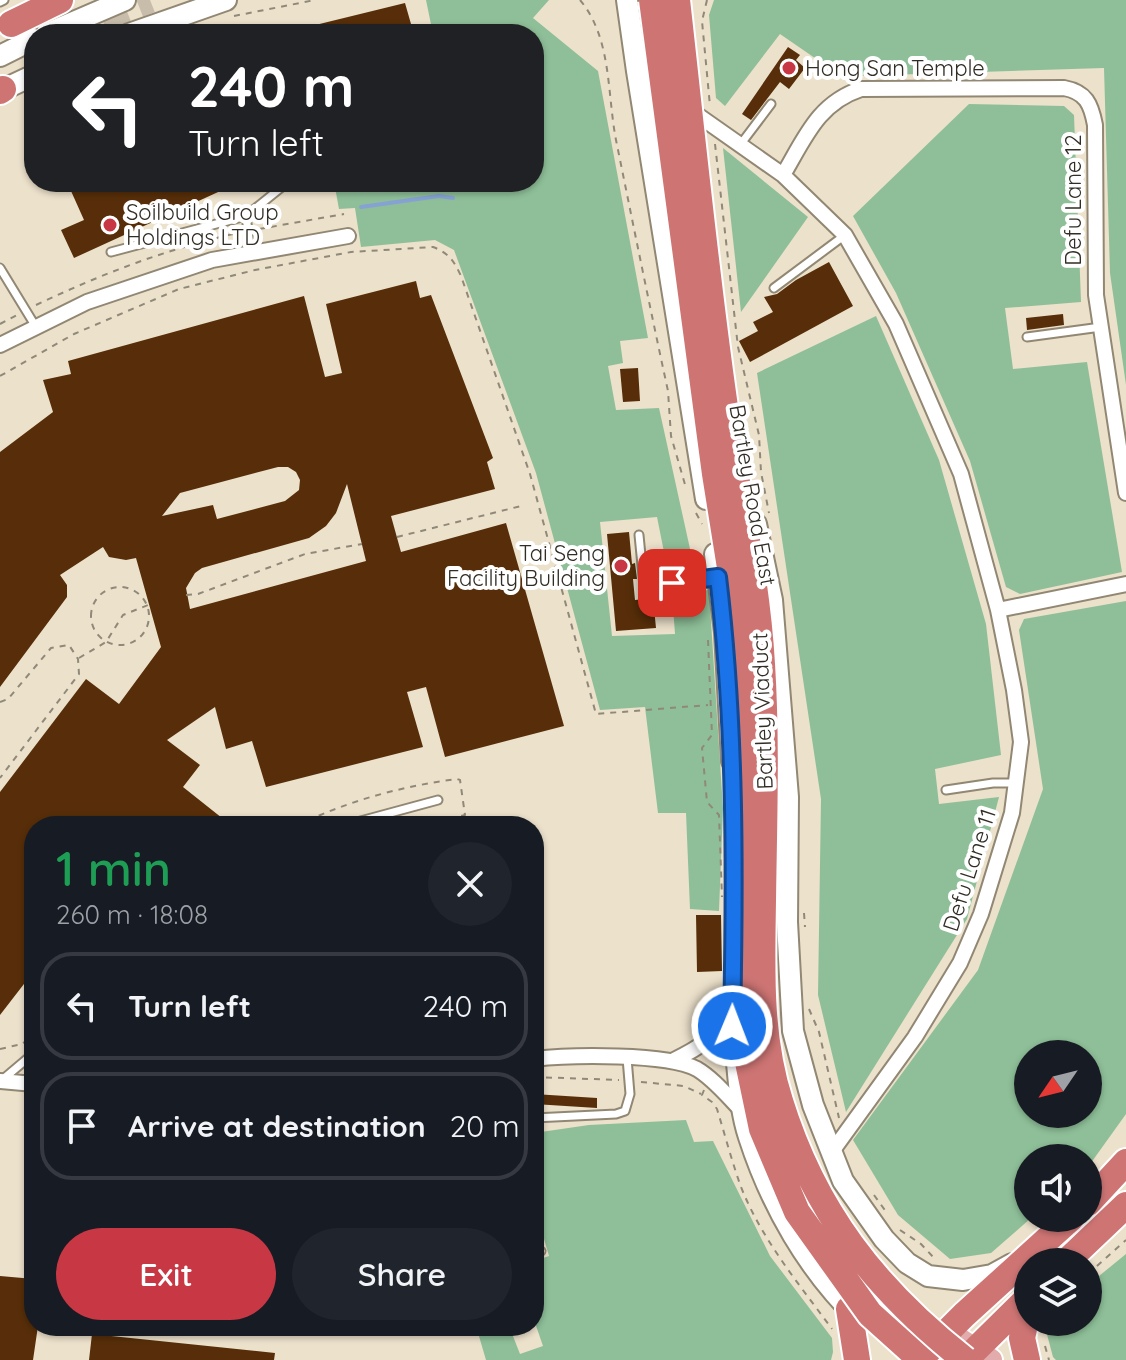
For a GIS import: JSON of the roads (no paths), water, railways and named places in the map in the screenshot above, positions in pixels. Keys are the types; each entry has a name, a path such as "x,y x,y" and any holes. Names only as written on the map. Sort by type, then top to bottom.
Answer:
{"highway":[{"path":"10,30 60,0"},
{"name":"Bartley Viaduct","path":"652,0 738,620 743,682 744,807 740,1024 762,1129 797,1212 870,1314 920,1360"},
{"name":"Bartley Viaduct","path":"677,0 719,364 758,612 765,727 762,971 770,1064 804,1165 843,1235 891,1295 914,1318 974,1357"},
{"path":"1102,1188 1126,1162"},
{"path":"1081,1248 1126,1205"},
{"path":"1036,1248 1055,1232"},
{"path":"920,1360 1014,1268"},
{"path":"849,1309 857,1360"},
{"path":"974,1357 1014,1313"},
{"path":"1022,1336 1027,1360"}],"main road":[{"path":"69,24 125,0"},
{"path":"616,0 629,10"},
{"name":"Bartley Road East","path":"686,0 709,128 727,335 745,471 772,600 788,797 787,922 796,1043 813,1105 837,1145 843,1181 884,1239 907,1263 928,1276 963,1280 992,1275 1014,1263"},
{"path":"168,24 226,9"},
{"name":"Bartley Road East","path":"629,10 718,577 734,806 733,1013 735,1048 749,1137 787,1226 816,1270 849,1309 903,1360"},
{"path":"98,11 108,12 119,24"},
{"path":"1,90 24,80"},
{"path":"680,336 695,348 704,350 715,348 727,335"},
{"path":"730,721 738,707 754,700 767,705 782,723"},
{"path":"735,1048 778,1040 796,1043"},
{"path":"947,1331 974,1357"}],"street":[{"name":"Defu Lane 12","path":"783,175 826,107 843,95 861,89 1075,90 1092,106 1095,125 1094,256 1101,327 1120,410 1126,493"},
{"path":"709,128 783,175 845,235 896,324 961,474 998,610 1126,584"},
{"path":"0,345 108,295 212,260 348,236"},
{"name":"Defu Lane 11","path":"837,1145 915,1037 960,963 981,914 1012,813 1021,742 998,610"},
{"path":"674,1060 701,1047 733,1013"},
{"path":"544,1059 674,1060 698,1070 744,1112"},
{"path":"0,1081 24,1083"}],"lane":[{"path":"740,145 771,104"},
{"path":"111,252 246,216 276,192"},
{"path":"246,216 251,253"},
{"path":"774,288 845,235"},
{"path":"0,268 36,327"},
{"path":"1027,337 1101,327"},
{"path":"639,535 644,586 718,577"},
{"path":"663,561 669,560 672,583"},
{"path":"946,790 1016,783"},
{"path":"379,816 438,800"},
{"path":"544,1118 625,1111 630,1094 627,1058"},
{"path":"0,1081 24,1061"}],"waterway":[{"path":"361,207 439,196 453,198"}],"tunnel":[{"path":"102,19 150,0"}],"place":[{"name":"Hong San Temple","path":"789,68"},
{"name":"Soilbuild Group Holdings LTD","path":"110,225"},
{"name":"Tai Seng Facility Building","path":"621,566"}]}
